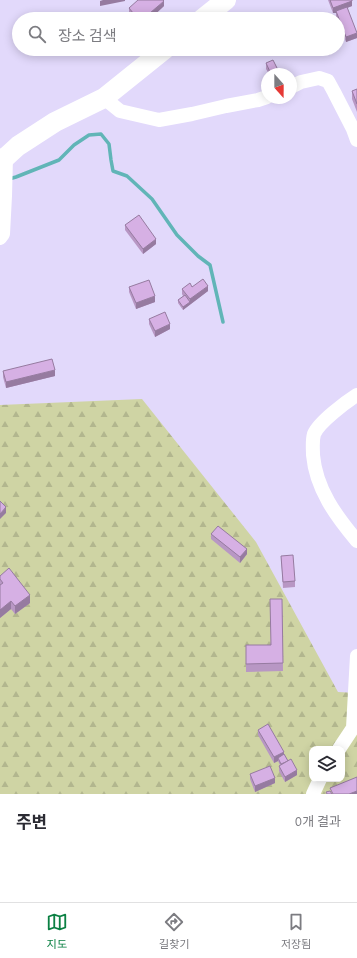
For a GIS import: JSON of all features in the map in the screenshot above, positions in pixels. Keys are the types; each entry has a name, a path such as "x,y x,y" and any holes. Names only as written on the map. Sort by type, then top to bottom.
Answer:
{"street":[{"path":"211,12 226,0"},
{"path":"0,238 3,234 6,187 4,162 18,146 55,122 104,98 156,56"},
{"path":"297,84 319,78 328,81 353,129 357,140"},
{"path":"104,98 120,111 159,120 261,99"},
{"path":"357,395 323,422 315,433 312,444 317,476 323,492 340,520 357,541"},
{"path":"341,746 353,728 357,656"},
{"path":"313,794 319,782"}],"green space":[{"path":"142,399 256,542 338,692 357,693 357,794 0,794 0,405"}],"building":[{"path":"138,0 164,1 151,12 132,12 129,8"},
{"path":"330,0 352,0 352,1 333,8"},
{"path":"347,7 357,33 346,37 345,12 336,11"},
{"path":"273,60 277,68 268,68 266,63"},
{"path":"357,89 357,104 352,91"},
{"path":"139,215 156,239 143,249 125,225"},
{"path":"203,279 208,286 190,299 182,289 190,283 192,287"},
{"path":"149,280 155,296 136,303 129,287"},
{"path":"185,295 190,302 183,307 178,300"},
{"path":"165,312 170,324 155,331 149,319"},
{"path":"52,359 55,370 6,382 3,371"},
{"path":"0,501 6,507 0,514"},
{"path":"218,526 247,549 240,557 211,534"},
{"path":"293,555 295,581 283,582 281,556"},
{"path":"9,568 30,595 15,606 11,601 0,610 0,585 3,583 0,576"},
{"path":"270,599 282,599 283,663 246,664 246,645 271,645"},
{"path":"268,724 284,752 274,757 258,730"},
{"path":"284,754 288,761 281,764 278,758"},
{"path":"291,759 297,770 285,777 279,766"},
{"path":"270,766 275,778 255,786 250,774"},
{"path":"357,777 357,791 349,794 333,794 330,788"},
{"path":"330,791 332,794 327,794 326,792"}],"waterway":[{"path":"9,179 59,160 74,145 89,135 101,134 109,144 113,171 127,176 152,199 177,235 198,256 210,265 223,322"}]}
